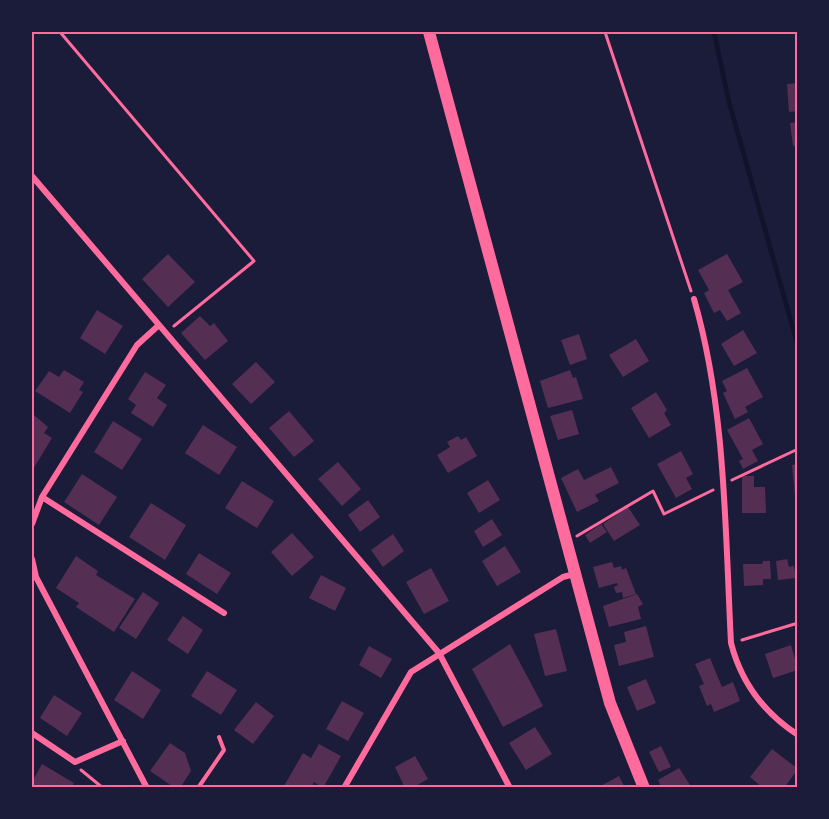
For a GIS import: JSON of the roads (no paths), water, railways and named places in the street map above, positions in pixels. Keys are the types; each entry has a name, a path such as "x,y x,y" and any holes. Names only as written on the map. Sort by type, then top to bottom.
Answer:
{"main road":[{"path":"429,32 610,703 644,788"}],"street":[{"path":"32,176 439,652 510,788"},
{"path":"694,298 708,347 723,484 731,643 738,669 760,703 798,735"},
{"path":"32,524 42,497 138,345 159,325"},
{"path":"42,497 224,614"},
{"path":"32,559 36,577 147,788"},
{"path":"344,788 411,672 439,652 563,577 574,574"},
{"path":"32,733 75,762 123,741"}],"lane":[{"path":"198,788 224,750 219,737"}],"waterway":[{"path":"714,32 729,102 798,346"}]}
